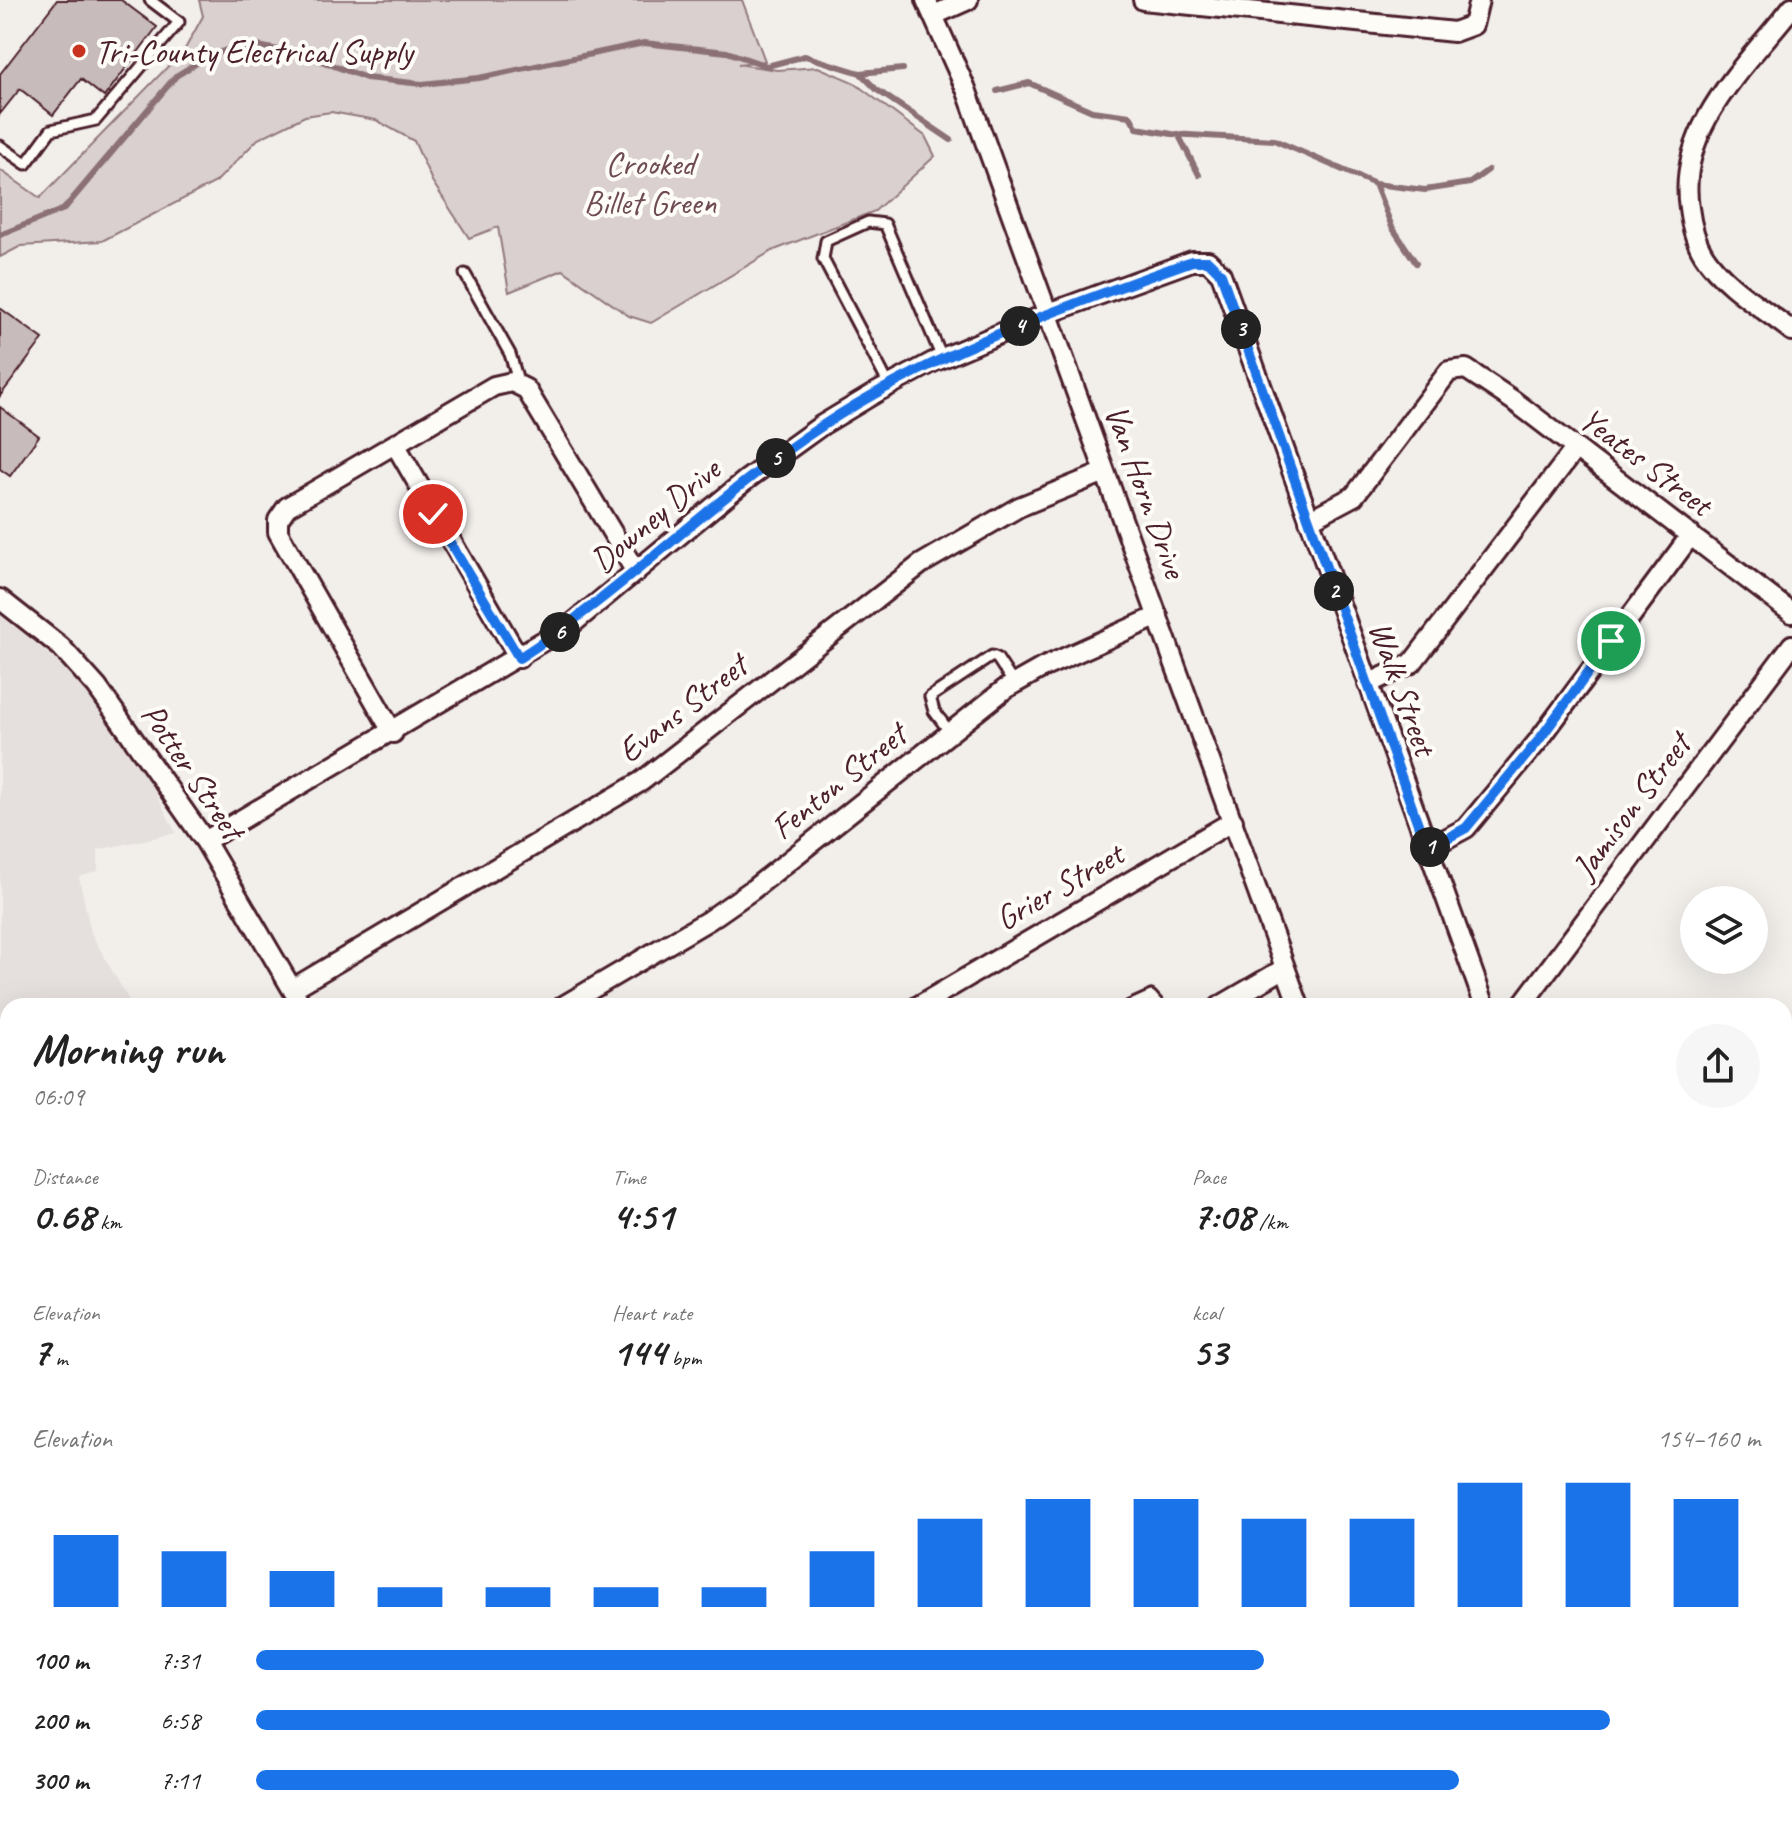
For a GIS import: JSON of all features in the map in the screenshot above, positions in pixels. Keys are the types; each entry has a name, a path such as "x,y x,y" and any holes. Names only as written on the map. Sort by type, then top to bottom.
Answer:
{"street":[{"path":"930,8 968,0"},
{"path":"1143,0 1454,32 1465,30 1477,16 1479,0"},
{"name":"Van Horn Drive","path":"930,8 966,89 1049,313 1296,998"},
{"path":"1791,10 1702,123 1688,165 1686,189 1691,222 1703,254 1734,286 1792,331"},
{"name":"Downey Drive","path":"205,841 393,733 572,624 784,452 889,385 942,358 1049,313 1192,261 1208,261"},
{"name":"Walk Street","path":"1208,261 1221,274 1482,998"},
{"name":"Yeates Street","path":"1309,520 1354,496 1449,371 1466,369 1514,401 1792,613"},
{"path":"393,733 278,532 278,520 287,507 494,386 512,382 526,389 636,572"},
{"path":"395,444 519,658"},
{"path":"1368,684 1412,663 1575,449"},
{"name":"Evans Street","path":"292,989 642,781 694,744 854,612 921,564 1019,507 1105,472"},
{"path":"1427,849 1466,828 1539,740 1691,535"},
{"name":"Potter Street","path":"0,599 78,664 205,841 297,998"},
{"name":"Fenton Street","path":"577,998 709,920 752,890 949,731 1014,684 1042,668 1158,616"},
{"name":"Jamison Street","path":"1527,998 1792,645"},
{"name":"Grier Street","path":"932,998 1233,821"},
{"path":"1234,998 1285,968"}],"lane":[{"path":"0,146 26,164 51,130 96,120 179,22 150,0"},
{"path":"889,385 823,259 826,241 868,222 885,224 942,358"},
{"path":"465,274 510,354 519,384"},
{"path":"949,731 934,711 930,697 986,657 997,658 1014,684"}],"shaded area":[{"path":"0,615 83,681 140,763 176,833 98,850 98,871 79,877 91,933 128,998 0,998"}],"green space":[{"name":"Crooked Billet Green","path":"199,0 742,0 765,61 738,64 777,70 818,67 853,82 925,136 935,156 875,211 772,251 651,323 629,316 563,270 509,292 498,227 469,238 432,181 414,141 376,120 331,112 305,116 258,139 216,182 102,241 21,246 0,257 0,170 40,198 185,49 203,16"}],"building":[{"name":"Tri-County Electrical Supply","path":"57,0 121,0 157,27 104,97 81,79 53,115 20,89 0,114 0,74"},
{"path":"0,308 43,339 0,396"},
{"path":"0,407 39,436 10,476 0,469"}],"waterway":[{"path":"0,235 64,209 176,76 205,58 229,49 258,46 308,56 366,78 422,84 479,78 644,43 727,52 767,66 805,56 860,73 903,69"},
{"path":"860,73 877,90 951,140"},
{"path":"997,91 1029,83 1092,111 1130,116 1137,128 1172,134 1274,140 1375,184 1425,190 1470,183 1488,170"},
{"path":"1178,134 1199,175"},
{"path":"1375,184 1392,227 1416,263"}],"place":[{"name":"Tri-County Electrical Supply","path":"79,51"}],"route":[{"path":"433,514 519,658 572,624 746,480 822,425 877,392 933,362 1049,313 1192,261 1208,261 1221,274 1427,849 1460,834 1466,828 1539,740 1611,641"}]}
